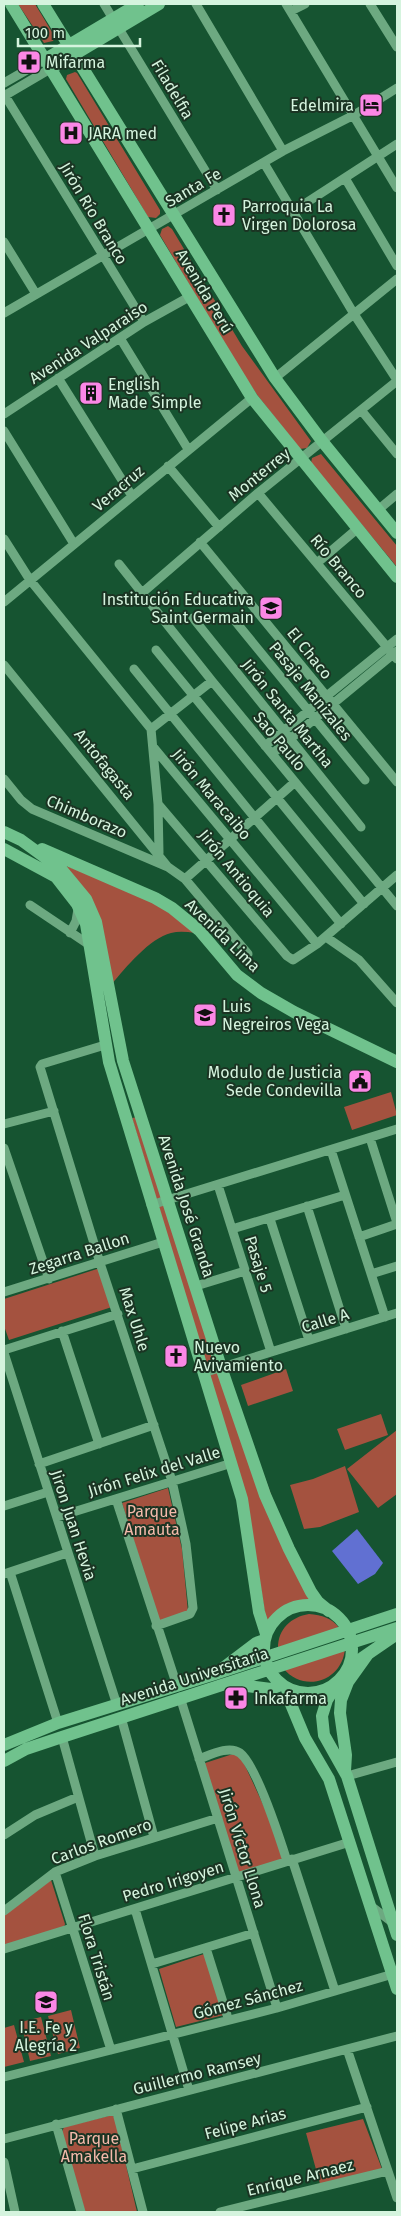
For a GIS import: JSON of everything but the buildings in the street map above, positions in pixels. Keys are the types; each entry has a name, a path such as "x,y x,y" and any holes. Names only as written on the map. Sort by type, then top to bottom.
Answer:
{"main road":[{"name":"Avenida Perú","path":"11,4 252,398 300,460 397,577"},
{"name":"Avenida Perú","path":"42,4 275,378 322,441 397,533"},
{"path":"116,24 138,4"},
{"path":"47,65 116,24 159,4"},
{"name":"Avenida José Granda","path":"4,832 21,840 62,870 86,899 96,922 123,1061 221,1367 265,1496 311,1592 318,1602 334,1614 348,1630 352,1642"},
{"name":"Avenida Lima","path":"21,840 155,898 172,908 198,930 237,975 261,993 294,1012 397,1062"},
{"name":"Avenida José Granda","path":"4,849 56,877 78,904 86,924 91,946 105,1045 151,1205 243,1502 259,1612 265,1637 267,1664"},
{"path":"215,1674 265,1637 278,1619 292,1610 310,1606 354,1619 392,1615"},
{"name":"Avenida Universitaria","path":"4,1744 58,1723 119,1711 179,1692 228,1683 267,1664 348,1630 392,1615"},
{"name":"Avenida Universitaria","path":"179,1692 215,1674 267,1664 397,1628"},
{"path":"228,1683 271,1689 284,1687 305,1692 315,1691 333,1684 368,1654 397,1634"},
{"path":"352,1642 351,1661 328,1700 322,1716 322,1725 329,1745 346,1774 396,1927"},
{"path":"346,1774 346,1755 340,1713 341,1700 348,1682 368,1654"},
{"path":"267,1664 284,1687 305,1738 328,1779 397,1989"},
{"name":"Avenida Universitaria","path":"4,1761 26,1749 62,1737 119,1711"}],"street":[{"name":"Filadelfia","path":"104,4 217,190"},
{"path":"196,4 283,152"},
{"path":"305,4 288,7 397,188"},
{"path":"370,4 397,47"},
{"path":"4,83 47,65"},
{"path":"4,95 47,65"},
{"name":"Santa Fe","path":"4,313 283,152 354,115 397,88"},
{"name":"Jirón Río Branco","path":"4,95 101,256 144,322"},
{"path":"292,212 397,144"},
{"path":"264,163 354,314 397,380"},
{"path":"345,178 397,266"},
{"path":"4,242 36,294"},
{"path":"275,378 397,279"},
{"name":"Avenida Valparaiso","path":"4,414 144,322 189,297"},
{"path":"120,338 188,449"},
{"path":"58,378 132,496"},
{"name":"Monterrey","path":"142,593 258,493 397,380"},
{"name":"Veracruz","path":"4,602 252,398"},
{"path":"361,410 397,454"},
{"path":"4,431 74,544"},
{"path":"168,466 218,527"},
{"name":"Río Branco","path":"258,493 394,653"},
{"path":"378,510 397,494"},
{"path":"317,562 357,529"},
{"path":"4,539 30,580 151,729 212,681"},
{"name":"El Chaco","path":"200,542 397,782"},
{"name":"Sao Paulo","path":"119,564 212,681 397,906"},
{"name":"Jirón Santa Martha","path":"194,618 289,740 361,827"},
{"name":"Pasaje Manizales","path":"234,621 365,780"},
{"path":"265,746 308,711 330,700 394,653 397,639"},
{"path":"156,650 278,796 364,904"},
{"name":"Antofagasta","path":"4,665 159,853 168,867 185,879 248,954"},
{"path":"134,670 255,816 341,924"},
{"path":"272,754 314,719 330,700"},
{"name":"Jirón Maracaibo","path":"151,729 153,748 317,944"},
{"path":"153,748 158,804 159,853"},
{"name":"Chimborazo","path":"4,779 21,800 32,809 168,867"},
{"path":"185,879 229,838 295,782"},
{"name":"Jirón Antioquia","path":"158,804 287,956 293,960 317,944"},
{"path":"317,944 397,876"},
{"path":"70,932 76,921 78,904"},
{"path":"30,905 91,946"},
{"path":"326,937 359,960 397,1002"},
{"name":"Max Uhle","path":"105,1045 42,1064 40,1071 100,1263 172,1481 186,1544 193,1608 190,1614 156,1626"},
{"path":"4,1124 54,1111"},
{"path":"151,1205 331,1150 348,1142 370,1138 397,1129"},
{"path":"359,1237 397,1223 370,1138"},
{"path":"4,1148 50,1279"},
{"path":"331,1150 385,1317"},
{"name":"Pasaje 5","path":"218,1185 271,1352"},
{"path":"232,1229 345,1195"},
{"path":"307,1206 346,1329"},
{"path":"270,1219 309,1340"},
{"name":"Zegarra Ballon","path":"4,1292 163,1242"},
{"path":"371,1274 397,1266"},
{"path":"196,1286 245,1271"},
{"name":"Calle A","path":"204,1373 397,1313"},
{"path":"4,1351 118,1314"},
{"path":"62,1331 99,1444"},
{"name":"Jiron Juan Hevia","path":"4,1351 119,1711 154,1837"},
{"path":"39,1464 154,1425"},
{"name":"Jirón Felix del Valle","path":"57,1517 232,1463"},
{"path":"4,1506 48,1492"},
{"name":"Jirón Víctor Llona","path":"116,1499 179,1692 277,2008"},
{"path":"58,1723 7,1573 68,1553"},
{"path":"62,1737 95,1856"},
{"path":"199,1759 229,1750 240,1753 250,1766 269,1807 335,1991"},
{"path":"346,1774 397,1762"},
{"path":"4,1835 35,1815 78,1797"},
{"name":"Carlos Romero","path":"4,1911 55,1872 95,1856 218,1818"},
{"name":"Pedro Irigoyen","path":"4,1949 350,1842"},
{"name":"Flora Tristán","path":"55,1872 111,2050"},
{"path":"371,1906 396,1927"},
{"path":"135,1909 174,2034 189,2090"},
{"path":"152,1964 254,1933"},
{"path":"206,1948 227,2015"},
{"name":"Gómez Sánchez","path":"4,2077 277,2008 393,1974"},
{"name":"Guillermo Ramsey","path":"4,2139 397,2036"},
{"path":"347,2049 397,2198"},
{"name":"Felipe Arias","path":"132,2169 366,2107"},
{"path":"116,2109 143,2212"},
{"path":"56,2124 81,2212"},
{"path":"4,2162 15,2212"},
{"name":"Enrique Arnaez","path":"220,2212 388,2171"}],"green space":[{"path":"18,4 35,4 55,37 53,41 44,43"},
{"path":"75,72 160,210 160,214 156,218 148,217 66,79 67,75"},
{"path":"168,226 172,229 242,346 311,441 307,448 300,449 258,396 236,364 160,235 162,229"},
{"path":"321,454 397,546 397,567 311,463 312,458"},
{"path":"61,864 148,896 195,933 174,932 163,936 138,954 112,984"},
{"path":"391,1092 397,1115 352,1130 344,1107"},
{"path":"138,1117 189,1272 310,1600 309,1602 287,1608 267,1626 247,1502 132,1118"},
{"path":"100,1268 112,1307 9,1340 4,1326 4,1299"},
{"path":"286,1369 293,1391 248,1406 241,1385"},
{"path":"381,1414 388,1435 345,1450 337,1429"},
{"path":"397,1430 397,1494 378,1508 347,1469"},
{"path":"345,1466 359,1512 320,1527 304,1529 290,1485 313,1479"},
{"name":"Parque Amauta","path":"168,1488 182,1549 188,1612 159,1621 122,1503"},
{"path":"309,1614 326,1618 339,1628 278,1648 280,1635 287,1625 297,1618"},
{"path":"345,1648 343,1659 337,1669 330,1676 321,1680 311,1682 301,1680 292,1676 283,1668"},
{"path":"236,1753 241,1757 267,1813 283,1859 238,1873 202,1764"},
{"path":"51,1880 65,1924 64,1927 4,1946 4,1915"},
{"path":"204,1954 224,2015 176,2027 159,1969"},
{"path":"71,2010 80,2048 58,2054 48,2016"},
{"path":"41,2017 51,2056 30,2061 21,2022"},
{"path":"14,2025 24,2062 4,2067 4,2028"},
{"name":"Parque Amakella","path":"112,2115 115,2118 137,2212 85,2212 62,2132 64,2127"},
{"path":"363,2119 382,2169 320,2184 306,2133"}],"water":[{"path":"357,1529 383,1563 375,1574 358,1584 332,1551"}],"place":[{"name":"Mifarma","path":"29,62"},
{"name":"Edelmira","path":"371,105"},
{"name":"JARA med","path":"71,133"},
{"name":"Parroquia La Virgen Dolorosa","path":"224,215"},
{"name":"English Made Simple","path":"91,393"},
{"name":"Institución Educativa Saint Germain","path":"271,608"},
{"name":"Luis Negreiros Vega","path":"205,1015"},
{"name":"Modulo de Justicia Sede Condevilla","path":"360,1081"},
{"name":"Nuevo Avivamiento","path":"176,1356"},
{"name":"Inkafarma","path":"236,1698"},
{"name":"I.E. Fe y Alegría 2","path":"46,2002"}]}
